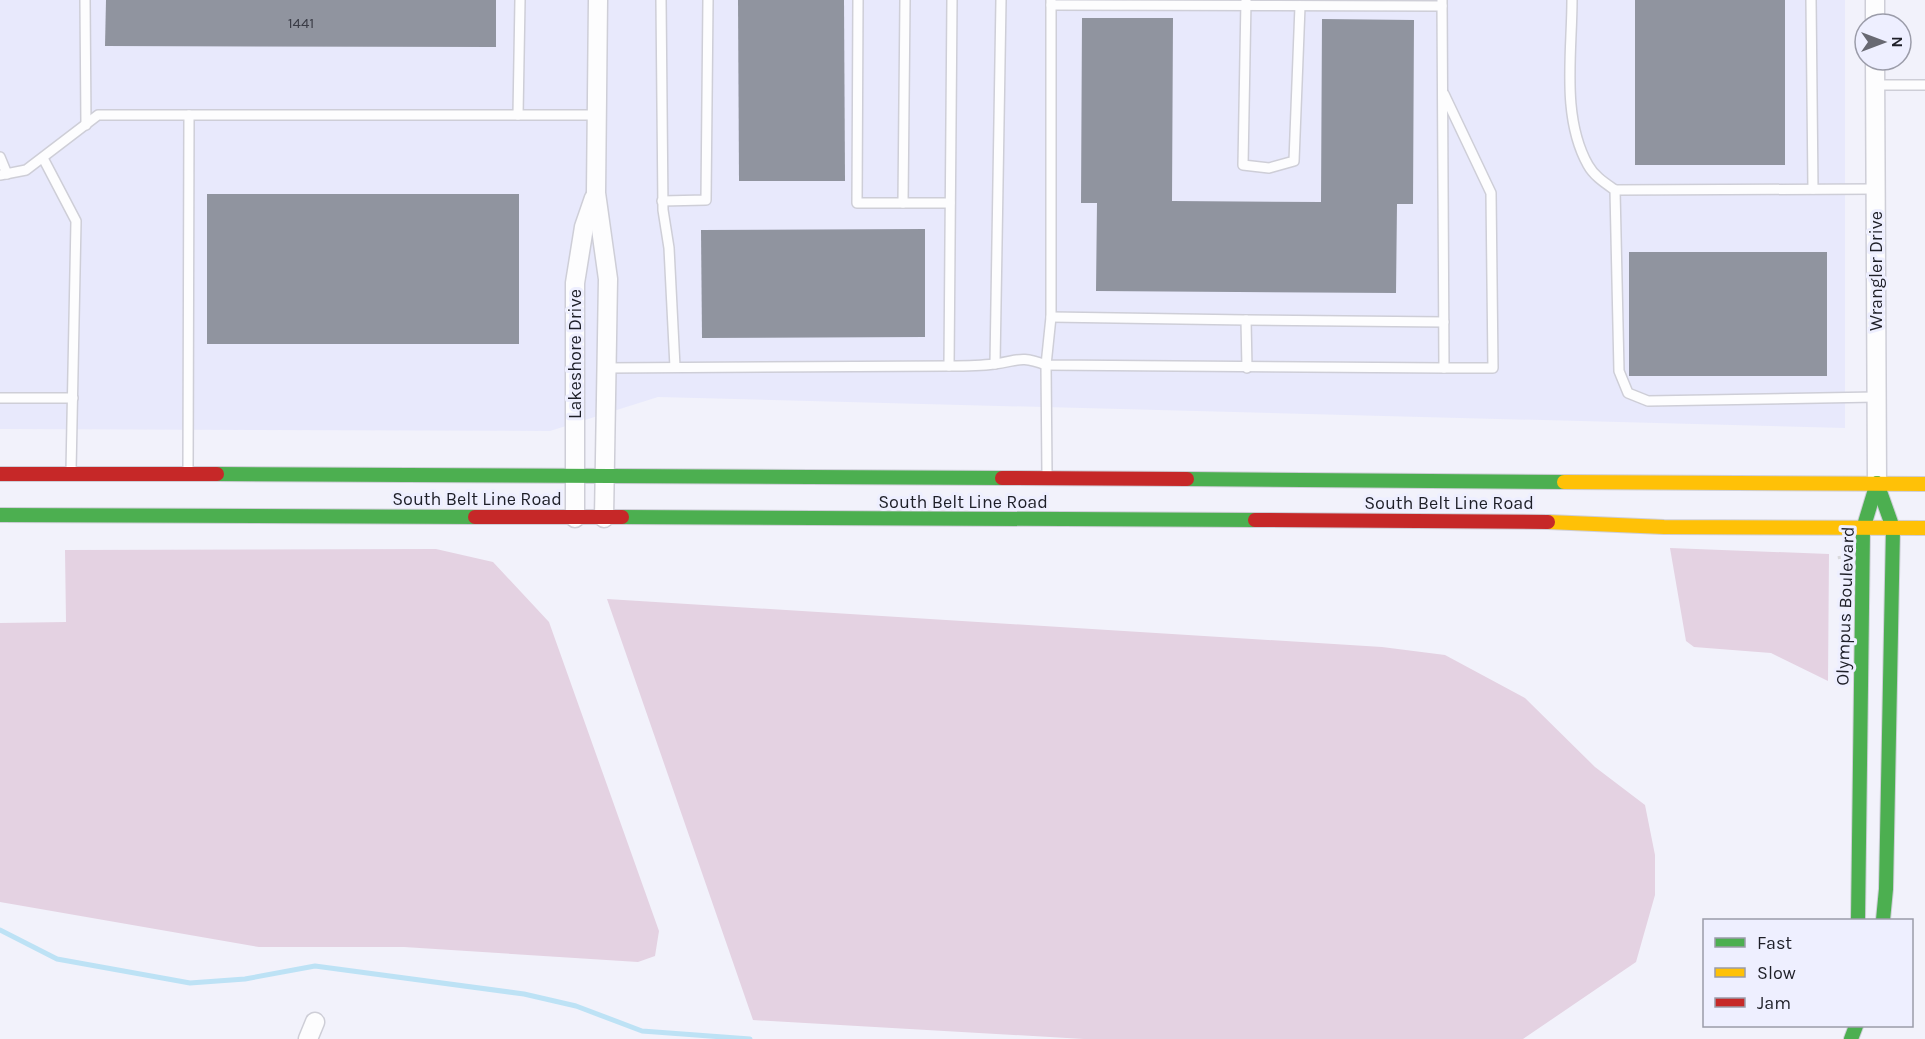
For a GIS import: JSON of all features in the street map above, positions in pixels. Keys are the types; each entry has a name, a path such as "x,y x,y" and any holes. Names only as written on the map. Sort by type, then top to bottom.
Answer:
{"main road":[{"name":"South Belt Line Road","path":"0,474 605,475 1047,489 1925,484"},
{"path":"1877,483 1893,528 1886,888 1883,919"},
{"name":"Olympus Boulevard","path":"1858,919 1863,529 1877,483"},
{"path":"1046,520 1047,489"},
{"name":"South Belt Line Road","path":"0,515 1530,521 1664,527 1925,528"},
{"path":"1859,828 1887,828"}],"street":[{"name":"Lakeshore Drive","path":"598,0 596,193 608,279 604,519"},
{"name":"Wrangler Drive","path":"1875,72 1877,483"},
{"name":"Lakeshore Drive","path":"575,518 575,283 584,227 596,193"},
{"path":"308,1039 315,1022"}],"lane":[{"path":"85,0 86,125"},
{"path":"518,115 520,0"},
{"path":"661,0 662,201 673,292 675,367"},
{"path":"662,201 706,200 708,0"},
{"path":"858,0 857,203 950,203"},
{"path":"903,203 905,0"},
{"path":"949,366 952,0"},
{"path":"995,364 1001,0"},
{"path":"1572,0 1573,125 1589,166 1600,179 1615,190 1876,189"},
{"path":"1811,0 1813,189"},
{"path":"1047,489 1046,365 1051,317 1051,2 1246,3 1300,6 1442,3 1444,368"},
{"path":"1246,3 1243,165 1269,168 1294,161 1300,6"},
{"path":"1876,85 1925,85"},
{"path":"606,368 949,366 995,364 1012,359 1030,360 1046,365 1493,368 1491,193 1443,90"},
{"path":"0,158 4,174 26,170 98,115 597,115"},
{"path":"188,475 189,115"},
{"path":"43,158 76,221 71,474"},
{"path":"1615,190 1619,371 1628,393 1648,401 1876,397"},
{"path":"1051,317 1444,322"},
{"path":"1246,320 1247,368"},
{"path":"0,398 73,398"}],"path":[{"path":"1839,556 1840,562"}],"shaded area":[{"path":"0,0 1845,0 1845,428 658,397 550,431 0,429"},
{"path":"1670,548 1829,554 1828,681 1771,653 1694,647 1686,641"},
{"path":"436,549 493,562 549,622 659,931 655,956 638,962 404,947 259,947 0,902 0,623 66,622 65,550"},
{"path":"607,599 1382,647 1445,655 1525,698 1595,767 1645,805 1655,855 1655,895 1636,962 1523,1039 1084,1039 753,1020"}],"building":[{"path":"106,0 496,0 496,47 105,46"},
{"path":"738,0 844,0 845,181 739,181"},
{"path":"1635,0 1785,0 1785,165 1635,165"},
{"path":"1082,18 1173,18 1172,201 1321,202 1322,19 1414,20 1413,204 1397,204 1396,293 1096,291 1097,203 1081,203"},
{"path":"207,194 519,194 519,344 207,344"},
{"path":"925,229 925,337 702,338 701,230"},
{"path":"1629,252 1827,252 1827,376 1629,376"}],"waterway":[{"path":"0,930 57,959 190,983 245,979 315,966 524,994 576,1006 642,1031 750,1039"}],"traffic: fast":[{"path":"217,474 1002,478"},
{"path":"1187,479 1564,482"},
{"path":"1877,483 1893,528 1886,889 1883,919"},
{"path":"1858,919 1863,529 1877,483"},
{"path":"0,515 475,517"},
{"path":"622,517 1255,520"},
{"path":"1851,1039 1856,1027"}],"traffic: slow":[{"path":"1564,482 1925,484"},
{"path":"1548,522 1664,527 1925,528"}],"traffic: jam":[{"path":"0,474 217,474"},
{"path":"1002,478 1187,479"},
{"path":"475,517 622,517"},
{"path":"1255,520 1548,522"}]}
